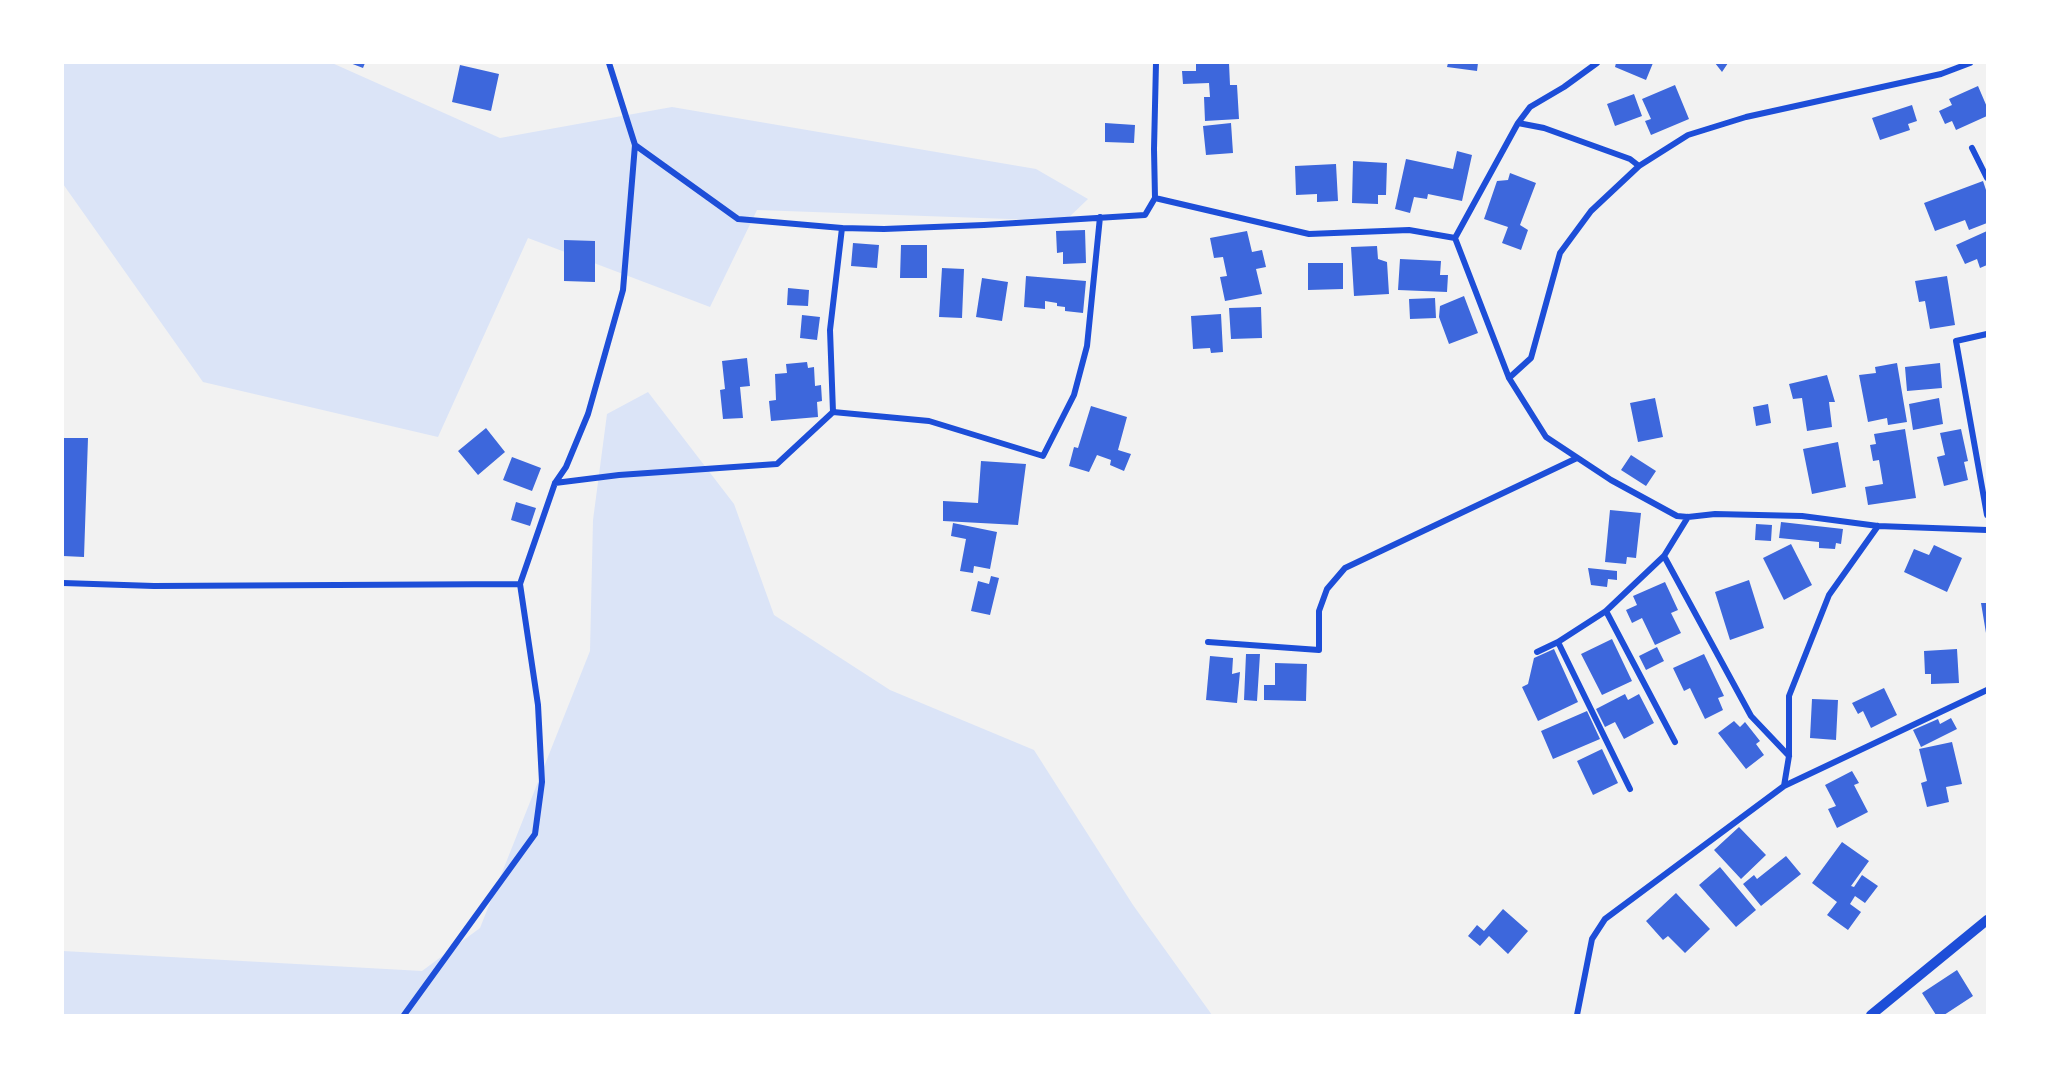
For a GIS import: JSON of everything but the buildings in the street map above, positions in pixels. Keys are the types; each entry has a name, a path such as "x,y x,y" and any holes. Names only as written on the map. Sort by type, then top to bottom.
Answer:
{"street":[{"path":"404,1015 535,834 542,782 538,705 520,584 555,483 566,467 588,414 623,290 635,145 609,63"},
{"path":"635,145 738,219 884,230 1145,215 1155,198 1156,63"},
{"path":"1597,63 1564,87 1530,107 1518,123 1455,238 1509,378 1546,437 1611,480 1677,516 1688,518 1715,514 1802,516 1878,526 1987,530"},
{"path":"1509,378 1531,358 1560,253 1591,211 1640,166 1688,135 1700,131 1746,117 1941,74 1970,63"},
{"path":"1518,123 1544,128 1630,159 1640,166"},
{"path":"1972,148 1987,178"},
{"path":"1155,198 1309,234 1409,230 1455,238"},
{"path":"555,483 619,475 777,464 833,412 929,421 1044,456 1074,394 1087,346 1100,217"},
{"path":"833,412 830,330 842,228"},
{"path":"1987,334 1956,341 1987,515"},
{"path":"1208,642 1319,650 1319,611 1327,589 1345,568 1577,458"},
{"path":"1537,652 1558,642 1606,611 1664,556 1688,518"},
{"path":"1784,786 1789,756 1789,696 1829,595 1878,526"},
{"path":"1664,556 1751,716 1789,756"},
{"path":"63,582 208,587 520,584"},
{"path":"1606,611 1675,742"},
{"path":"1558,642 1630,789"},
{"path":"1576,1015 1592,939 1605,919 1784,786 1987,690"},
{"path":"1871,1015 1987,920"}],"shaded area":[{"path":"63,63 332,63 500,138 672,107 1036,169 1088,199 1065,221 757,210 710,307 528,238 438,437 203,382 63,184"},
{"path":"648,392 734,504 774,615 890,690 1034,750 1133,905 1212,1015 63,1015 63,951 422,971 480,928 590,651 593,520 607,414"}]}
